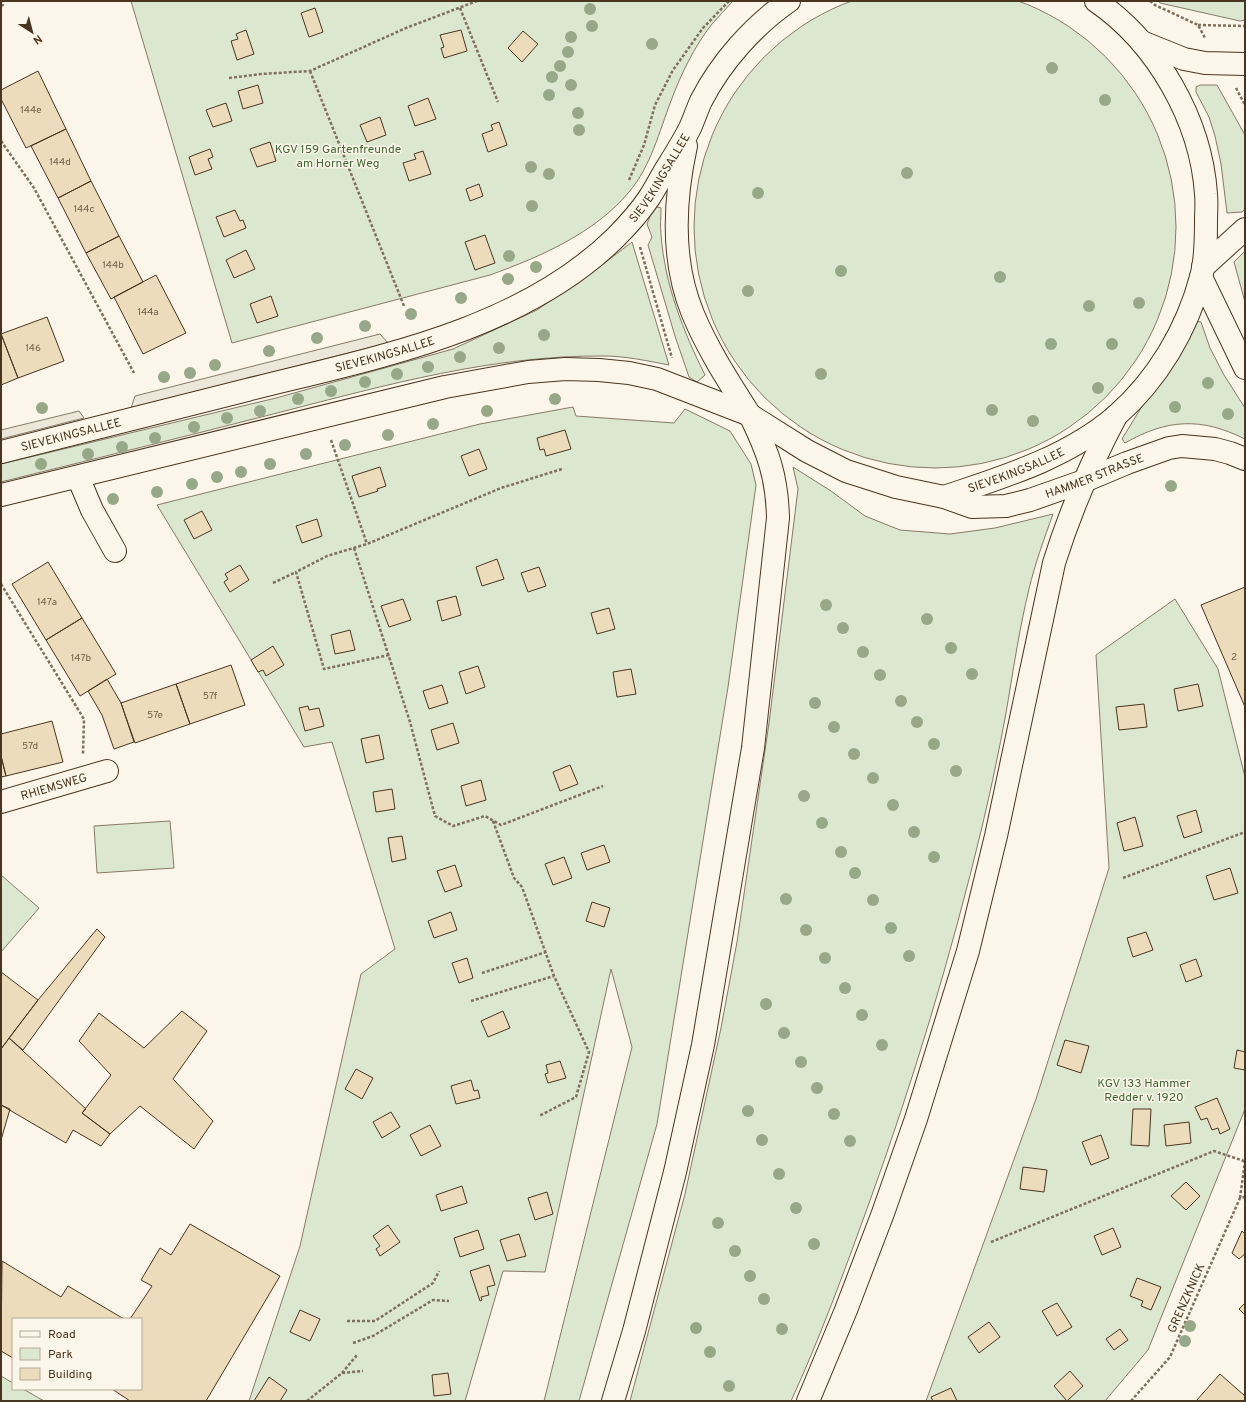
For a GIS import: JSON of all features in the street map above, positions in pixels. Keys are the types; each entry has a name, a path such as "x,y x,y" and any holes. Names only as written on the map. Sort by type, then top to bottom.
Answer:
{"main road":[{"name":"SIEVEKINGSALLEE","path":"1,452 400,351 482,323 528,302 566,278 609,244 633,219 649,198 691,127 705,94 718,74 739,46 758,26 788,1"},
{"name":"SIEVEKINGSALLEE","path":"1,495 427,391 528,372 565,370 600,370 656,379 750,415 807,451 846,471 896,487 944,497 1045,460 1082,441 1100,429 1116,416 1149,381 1163,362 1179,335 1202,272 1206,234 1206,193 1199,152 1186,112 1167,76 1142,42 1124,23 1096,1"},
{"name":"SIEVEKINGSALLEE","path":"1142,42 1184,59 1206,63 1245,64"},
{"name":"SIEVEKINGSALLEE","path":"691,127 680,173 677,201 677,230 685,286 693,313 708,345 750,415"},
{"name":"SIEVEKINGSALLEE","path":"1202,272 1245,229"},
{"path":"1202,272 1245,368"},
{"path":"614,1401 675,1172 703,1045 753,748 778,512 776,483 772,469 765,447 750,415"},
{"path":"808,1401 846,1310 883,1213 916,1118 968,951 996,836 1054,563 1084,481 1095,455 1116,416"},
{"name":"HAMMER STRASSE","path":"944,497 972,507 1006,506 1030,500 1084,481 1149,454 1182,446 1215,449 1245,459"},
{"path":"78,477 92,510 115,552"},
{"name":"RHIEMSWEG","path":"1,802 107,770"}],"path":[{"path":"1,6 3,5 2,1"},
{"path":"229,78 261,74 310,71 406,28 477,1"},
{"path":"628,183 644,146 655,105 673,70 703,28 729,1"},
{"path":"1150,1 1155,5 1198,25 1245,26"},
{"path":"460,8 498,102"},
{"path":"1198,25 1208,42"},
{"path":"310,71 404,306"},
{"path":"1234,85 1245,105"},
{"path":"1,141 34,188 134,373"},
{"path":"640,246 674,364"},
{"path":"324,416 334,451 367,544"},
{"path":"273,583 327,556 367,544 501,488 562,469"},
{"path":"354,548 410,722 435,816 454,826 485,816 501,825 603,786"},
{"path":"296,572 324,670 389,655"},
{"path":"1,584 84,719 82,778"},
{"path":"493,820 514,878 522,887 554,976 588,1052 576,1097 539,1116"},
{"path":"1123,878 1245,832"},
{"path":"482,973 546,952"},
{"path":"471,1001 554,976"},
{"path":"991,1242 1214,1151 1245,1161"},
{"name":"GRENZKNICK","path":"1132,1401 1170,1357 1240,1198 1245,1161"},
{"path":"1240,1198 1245,1197"},
{"path":"346,1321 375,1321 433,1283 439,1271"},
{"path":"353,1343 373,1336 433,1300 450,1301"},
{"path":"307,1401 342,1373 357,1355"},
{"path":"342,1373 363,1372"}],"green space":[{"path":"860,-1 1010,-1 1048,15 1069,27 1088,41 1105,57 1121,74 1135,93 1157,135 1165,157 1175,203 1175,251 1165,297 1147,340 1135,361 1121,380 1088,413 1069,427 1048,439 1005,457 959,467 911,467 865,457 822,439 801,427 782,413 749,380 735,361 723,340 705,297 695,251 695,203 699,180 713,135 735,93 749,74 782,41 801,27 822,15"},
{"name":"KGV 159 Gartenfreunde am Horner Weg","path":"131,1 733,1 712,24 688,61 649,160 637,182 615,207 583,232 547,252 490,275 232,343"},
{"path":"1158,1 1245,1 1245,20 1240,21 1160,3"},
{"path":"1200,85 1217,85 1245,135 1245,209 1242,212 1227,213 1221,164 1215,136 1209,117 1196,92 1196,87"},
{"path":"654,206 661,208 663,254 666,272 676,307 689,342 705,375 697,382 689,377 675,336 648,245 652,237 647,224"},
{"path":"632,242 669,365 645,360 604,356 563,357 481,366 400,382 1,482 1,464 276,398 453,349 537,310 598,268"},
{"path":"1245,251 1245,302 1234,262"},
{"path":"1194,321 1201,322 1210,348 1224,375 1245,408 1245,439 1214,427 1199,424 1184,424 1170,425 1155,429 1125,443 1122,439"},
{"path":"573,407 576,416 674,423 685,409 730,431 751,464 756,485 728,687 657,1124 579,1401 544,1401 632,1047 611,969 545,1272 503,1271 465,1401 249,1401 300,1246 361,974 395,949 332,742 304,747 157,505 480,424"},
{"path":"793,467 831,491 865,516 900,530 950,534 995,528 1053,514 1037,561 1025,604 1001,742 970,875 916,1066 885,1159 841,1280 791,1401 630,1401 685,1194 721,1028 737,942 769,723 798,489"},
{"name":"KGV 133 Hammer Redder v. 1920","path":"1175,599 1218,669 1245,777 1245,1109 1148,1350 1105,1401 926,1401 1036,1099 1109,868 1096,655"},
{"path":"170,821 174,868 97,873 94,826"},
{"path":"1,875 39,908 1,952"},
{"path":"1,1376 12,1382 12,1390 25,1390 44,1401 1,1401"}],"shaded area":[{"path":"380,334 388,343 131,408 135,396"},
{"path":"79,411 84,418 1,439 1,430"}],"building":[{"path":"315,8 323,32 309,37 301,13"},
{"path":"246,30 254,54 237,60 231,41 238,39 236,34"},
{"path":"461,30 467,51 444,58 441,48 444,47 440,35"},
{"path":"523,31 538,44 522,62 508,48"},
{"path":"38,71 66,129 26,148 1,99 1,90"},
{"path":"258,85 263,103 243,109 238,91"},
{"path":"428,98 436,119 415,126 408,106"},
{"path":"226,103 232,121 213,127 206,110"},
{"path":"380,117 386,135 367,142 360,125"},
{"path":"499,122 507,145 488,152 482,134 493,130 491,125"},
{"path":"66,129 91,181 58,198 31,146"},
{"path":"270,142 276,161 257,167 250,149"},
{"path":"210,149 213,157 208,159 212,169 195,175 189,157"},
{"path":"423,151 431,174 409,181 403,163 416,159 414,154"},
{"path":"91,181 119,236 86,253 58,198"},
{"path":"479,184 483,196 470,201 466,189"},
{"path":"235,210 240,221 243,220 246,228 224,237 216,217"},
{"path":"485,235 495,263 475,270 465,242"},
{"path":"119,236 143,282 111,299 86,253"},
{"path":"246,250 255,269 234,278 226,260"},
{"path":"156,275 186,333 143,354 114,297"},
{"path":"271,296 278,316 257,323 250,304"},
{"path":"47,317 64,361 18,378 1,334"},
{"path":"1,334 18,378 1,385"},
{"path":"565,430 571,449 546,456 544,449 540,450 537,438"},
{"path":"479,449 487,469 469,476 461,456"},
{"path":"380,467 386,486 377,489 378,491 359,497 352,476"},
{"path":"202,511 212,530 194,539 184,520"},
{"path":"317,519 322,536 302,543 296,526"},
{"path":"497,559 504,579 482,586 476,567"},
{"path":"48,562 82,618 46,640 12,584"},
{"path":"240,565 249,580 230,592 224,582 228,579 225,574"},
{"path":"539,567 546,586 528,592 521,573"},
{"path":"1245,587 1245,707 1201,605"},
{"path":"456,596 461,615 442,621 437,601"},
{"path":"403,599 411,620 389,627 381,606"},
{"path":"609,608 615,629 597,634 591,613"},
{"path":"82,618 116,674 80,696 46,640"},
{"path":"350,630 355,650 335,654 331,635"},
{"path":"273,646 284,665 266,676 263,670 258,672 251,660"},
{"path":"231,665 245,705 190,724 176,684"},
{"path":"478,666 485,687 466,694 459,672"},
{"path":"631,669 636,694 617,697 613,672"},
{"path":"107,679 121,703 134,742 114,749 102,715 88,691"},
{"path":"176,684 190,724 135,743 121,703"},
{"path":"1198,684 1203,706 1178,711 1174,689"},
{"path":"442,685 448,703 429,709 423,691"},
{"path":"1144,704 1147,727 1119,730 1116,707"},
{"path":"308,706 309,710 319,708 324,726 305,731 299,708"},
{"path":"52,721 63,762 6,776 1,756 1,734"},
{"path":"453,723 459,743 437,750 431,730"},
{"path":"379,735 384,759 366,763 361,739"},
{"path":"1,756 6,776 1,777"},
{"path":"570,765 578,784 560,791 553,772"},
{"path":"481,780 486,800 466,806 461,786"},
{"path":"392,789 395,809 376,812 373,792"},
{"path":"1196,810 1202,832 1184,838 1177,816"},
{"path":"1135,817 1143,846 1124,851 1117,823"},
{"path":"402,836 406,859 392,862 388,838"},
{"path":"604,845 610,862 587,870 581,853"},
{"path":"564,857 572,878 553,885 545,864"},
{"path":"455,865 462,886 445,892 437,871"},
{"path":"1230,868 1238,893 1214,900 1206,876"},
{"path":"592,902 610,908 604,927 586,921"},
{"path":"451,912 457,930 434,938 428,921"},
{"path":"97,929 105,937 23,1050 9,1038 38,1000"},
{"path":"1146,932 1153,950 1133,957 1127,938"},
{"path":"467,958 473,978 459,983 452,963"},
{"path":"1196,959 1202,976 1186,982 1180,965"},
{"path":"1,972 38,1000 1,1049"},
{"path":"182,1011 207,1031 173,1079 213,1121 194,1149 140,1106 110,1134 82,1113 111,1075 79,1041 99,1013 144,1048"},
{"path":"503,1011 510,1028 488,1037 481,1021"},
{"path":"9,1038 86,1109 82,1113 110,1134 101,1146 73,1130 66,1143 1,1105 1,1049"},
{"path":"1065,1040 1089,1046 1081,1073 1057,1065"},
{"path":"1237,1050 1245,1052 1245,1070 1234,1068"},
{"path":"560,1061 566,1078 548,1083 545,1074 548,1073 546,1065"},
{"path":"356,1069 373,1078 362,1099 345,1089"},
{"path":"471,1080 474,1091 478,1090 480,1098 456,1104 451,1086"},
{"path":"1217,1098 1230,1129 1220,1134 1218,1128 1212,1130 1207,1118 1201,1120 1195,1107"},
{"path":"1,1105 10,1109 1,1140"},
{"path":"1133,1109 1151,1109 1149,1146 1131,1145"},
{"path":"391,1112 400,1127 382,1138 373,1122"},
{"path":"1189,1122 1191,1143 1166,1146 1164,1125"},
{"path":"430,1125 441,1146 421,1156 410,1135"},
{"path":"1101,1135 1109,1158 1091,1165 1082,1142"},
{"path":"1023,1167 1047,1170 1044,1192 1020,1189"},
{"path":"1186,1182 1200,1196 1186,1210 1171,1196"},
{"path":"462,1186 467,1203 441,1211 436,1195"},
{"path":"547,1192 553,1214 535,1220 528,1198"},
{"path":"190,1224 280,1276 206,1401 130,1401 114,1390 142,1390 142,1318 131,1318 152,1286 141,1280 160,1248 171,1255"},
{"path":"388,1225 400,1242 380,1256 376,1249 380,1246 373,1236"},
{"path":"1113,1228 1121,1247 1102,1255 1094,1236"},
{"path":"478,1230 484,1249 460,1257 454,1238"},
{"path":"1242,1231 1245,1234 1245,1254 1239,1259 1232,1253"},
{"path":"519,1234 526,1256 507,1261 500,1240"},
{"path":"2,1261 61,1297 68,1286 122,1318 12,1318 12,1357 1,1351"},
{"path":"489,1265 495,1285 487,1287 489,1295 481,1297 482,1300 480,1301 470,1271"},
{"path":"1137,1278 1161,1287 1151,1310 1141,1306 1143,1301 1130,1296"},
{"path":"1057,1303 1072,1327 1057,1336 1042,1311"},
{"path":"1245,1303 1245,1315 1239,1309"},
{"path":"300,1310 320,1319 310,1341 290,1332"},
{"path":"989,1322 1000,1337 979,1353 968,1337"},
{"path":"1120,1329 1128,1340 1114,1350 1106,1339"},
{"path":"1070,1371 1083,1386 1067,1401 1054,1386"},
{"path":"448,1373 451,1394 434,1396 432,1375"},
{"path":"1220,1374 1245,1396 1245,1401 1196,1401"},
{"path":"269,1377 287,1390 280,1401 254,1401"},
{"path":"951,1388 957,1401 933,1401 931,1397"}]}
